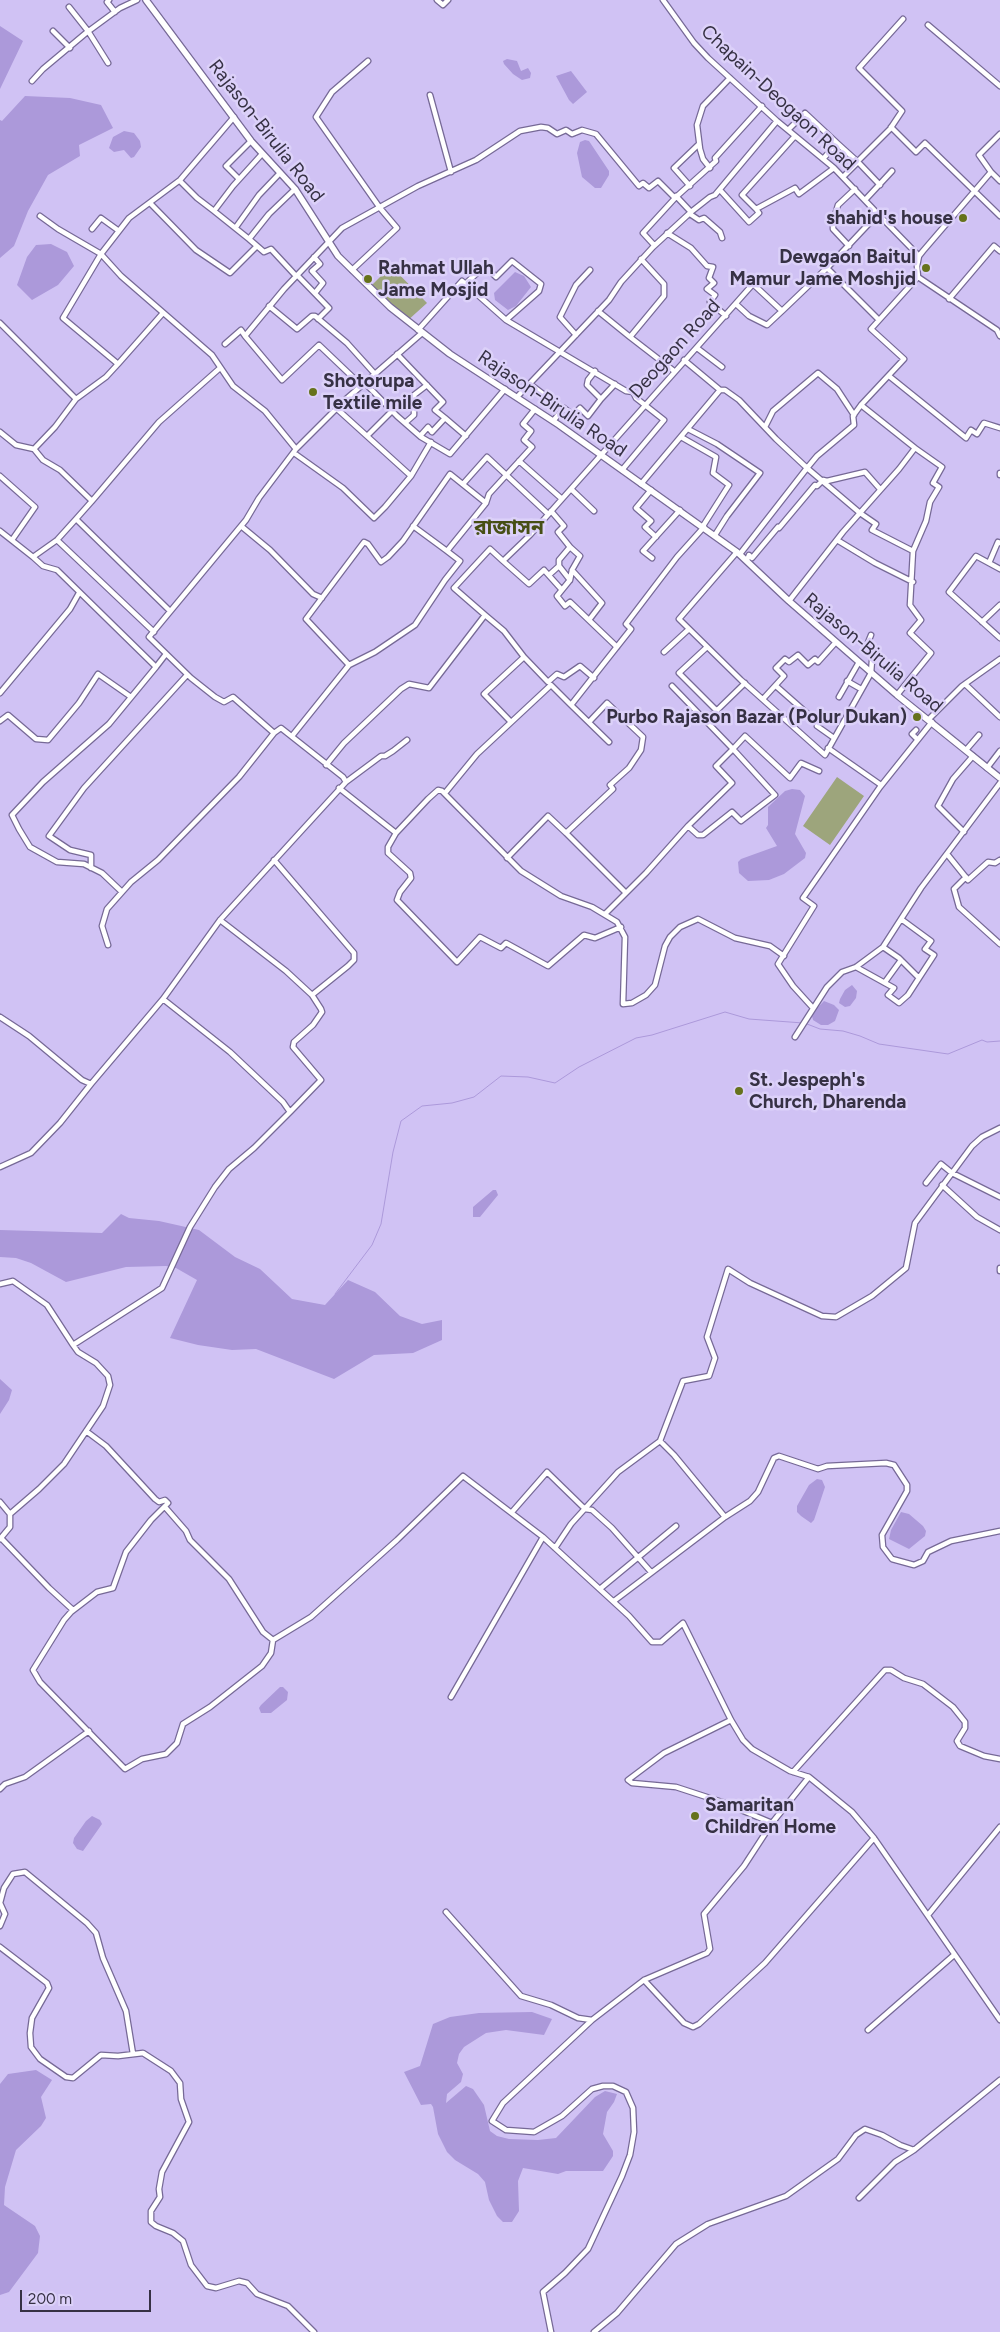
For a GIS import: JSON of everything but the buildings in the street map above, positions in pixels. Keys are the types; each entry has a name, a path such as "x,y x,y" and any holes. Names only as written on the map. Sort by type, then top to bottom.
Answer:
{"street":[{"path":"109,0 107,2 115,12"},
{"path":"32,81 88,32 115,12 137,0"},
{"name":"Rajason-Birulia Road","path":"146,0 251,141 295,189 328,241 352,270 390,307 420,332 553,421 715,535 747,560 789,601 897,695 1000,778"},
{"path":"437,0 443,5 448,0"},
{"name":"Chapain-Deogaon Road","path":"663,0 694,43 777,121 834,168 878,214"},
{"path":"69,7 108,63"},
{"path":"843,177 891,127 902,111 859,68 904,19"},
{"path":"928,25 1000,86"},
{"path":"53,31 70,48"},
{"path":"352,270 397,228 380,208 316,117 332,92 368,61"},
{"path":"710,168 703,160 697,125 703,106 730,78"},
{"path":"430,95 451,172"},
{"path":"654,245 643,233 675,197 710,168 716,161 715,158 762,106"},
{"path":"788,130 805,113 858,161 880,184"},
{"path":"118,364 63,318 100,254 129,218 142,206 150,203 180,181 234,118"},
{"path":"517,397 598,311 654,245 690,213 720,190 777,121"},
{"path":"245,336 296,275 342,228 418,186 486,155 520,131 541,127 548,128 556,134 566,130 572,134 582,130 596,134 639,186 643,183 649,188 658,180 690,213 699,220 704,218 720,232 722,238"},
{"path":"891,127 916,152 925,143 1000,216"},
{"path":"1000,134 979,155 1000,181"},
{"path":"720,190 750,222 759,213 742,195 795,136"},
{"path":"239,179 226,166 251,141"},
{"path":"824,159 837,143"},
{"path":"690,186 674,168 699,144"},
{"path":"214,211 262,154"},
{"path":"756,209 795,188 799,194 834,168"},
{"path":"865,200 892,171"},
{"path":"854,415 904,359 871,329 918,277 919,256 974,189 991,172"},
{"path":"236,227 259,195 280,173"},
{"path":"180,181 197,198 236,227 264,252 271,249 329,308 318,319"},
{"path":"249,239 269,214 295,189"},
{"path":"849,246 833,229 833,222 838,205 855,189"},
{"path":"150,203 196,250 230,273 257,246"},
{"path":"736,304 749,316 767,325 828,268 878,214 919,256"},
{"path":"40,216 100,254 162,313 212,355 233,386 271,418 295,451 343,488 374,518 411,476 431,442"},
{"path":"92,229 101,218 119,231"},
{"path":"667,233 691,248 708,264 707,266 713,267 709,278 714,283 707,289 716,295 710,302 726,316"},
{"path":"949,299 994,246 1000,252"},
{"path":"314,257 320,264 312,271 323,283 315,293"},
{"path":"630,337 664,296 664,284 641,259"},
{"path":"465,284 485,266 496,277 512,261 541,284 539,292 506,320"},
{"path":"828,268 879,320"},
{"path":"576,335 560,317 576,285 590,270"},
{"path":"918,277 997,330 1000,336"},
{"path":"274,733 233,697 224,702 215,697 188,675 149,637 241,526 259,498 295,451 336,408 420,332 462,281 506,320 626,391 633,392 636,398 664,420 622,470"},
{"name":"Deogaon Road","path":"504,561 550,513 644,404 697,348 753,284 782,311"},
{"path":"269,306 297,328 312,316 318,319 347,344 374,373"},
{"path":"598,311 674,371"},
{"path":"34,449 55,427 76,399 106,377 162,313"},
{"path":"0,323 76,399"},
{"path":"225,344 241,330 282,380 319,345 420,436 450,454 506,389"},
{"path":"697,348 722,367"},
{"path":"397,354 443,402 435,410 466,436"},
{"path":"684,360 720,390 725,390 739,400 807,468 860,513 876,524 872,530 913,551"},
{"path":"33,557 57,540 159,422 220,368"},
{"path":"595,371 588,380 587,386 601,399"},
{"path":"765,427 772,411 818,373 837,389 854,415 854,424 817,456 738,553 679,619 745,683 825,755 861,689 872,673 872,648 867,645 871,635"},
{"path":"889,376 966,438 972,430 977,434 984,422 1000,428"},
{"path":"530,384 563,410 564,408 573,415 580,408 588,416 615,384"},
{"path":"405,423 414,415 414,395 427,385"},
{"path":"641,484 720,390"},
{"path":"861,405 942,467 933,483 938,487 930,502 926,521 913,551 911,576 910,605 921,620 910,632 931,653 897,695"},
{"path":"336,408 411,476"},
{"path":"447,551 486,503 490,494 532,447 524,440 531,431 523,424 535,409"},
{"path":"553,421 563,410"},
{"path":"367,436 392,411"},
{"path":"420,436 428,427 432,432 445,418"},
{"path":"688,429 717,444 760,473 715,535"},
{"path":"0,432 16,445 34,449 43,460 60,470 92,501"},
{"path":"571,705 631,629 626,624 703,526 730,486 713,473 716,457 681,437"},
{"path":"789,601 836,540 915,448"},
{"path":"463,484 486,457 564,526 558,532 580,556 572,570 570,580 557,596 565,606 570,602 617,647"},
{"path":"519,462 562,499"},
{"path":"823,480 827,481 865,472 880,489"},
{"path":"349,665 306,619 364,542 368,544 379,560 383,562 403,541 450,474 486,503"},
{"path":"0,476 35,507 12,540"},
{"path":"747,560 749,555 752,558 815,485 817,486 823,480"},
{"path":"571,489 594,511"},
{"path":"650,490 636,508 651,521 645,527 656,537"},
{"path":"652,558 643,551 680,510"},
{"path":"76,519 170,611"},
{"path":"241,526 288,567 313,594 322,598"},
{"path":"292,736 349,665 375,652 414,625 460,561 413,526"},
{"path":"0,531 43,566 57,570 156,667"},
{"path":"57,540 154,632"},
{"path":"836,540 912,582"},
{"path":"989,563 998,542 1000,543"},
{"path":"570,547 559,560 560,566 570,580"},
{"path":"454,588 490,549 529,584 544,570 562,590"},
{"path":"1000,569 976,556 949,592 1000,638"},
{"path":"549,575 560,566"},
{"path":"572,570 602,604 589,620"},
{"path":"445,580 504,631 524,657 610,742"},
{"path":"0,692 70,609 80,593"},
{"path":"982,622 1000,605"},
{"path":"326,765 344,743 401,689 409,684 429,688 485,614"},
{"path":"664,652 689,629"},
{"path":"763,699 784,676 776,668 785,658 790,662 798,655 808,665 815,659 818,662 836,642"},
{"path":"707,647 679,673 717,711"},
{"path":"122,892 102,874 84,864 57,862 30,847 12,815 43,782 109,724 166,654"},
{"path":"511,722 484,694 524,657"},
{"path":"813,1008 782,973 778,964 814,906 803,898 881,785 930,721 964,684 1000,659"},
{"path":"839,697 859,662"},
{"path":"445,793 477,754 557,674 564,677 580,666 594,678"},
{"path":"0,721 8,716 36,739 48,740 79,703 98,674 131,697"},
{"path":"91,868 91,855 70,850 49,836 84,788 188,675"},
{"path":"847,682 861,689"},
{"path":"706,721 745,683"},
{"path":"964,684 1000,717"},
{"path":"672,686 775,795 741,821 732,812 703,835 698,835 688,826"},
{"path":"776,686 818,723 817,726 834,738"},
{"path":"566,833 613,789 610,785 629,768 641,750 643,737 607,702 590,722"},
{"path":"108,945 102,926 107,909 239,777 274,733 281,728 343,777 346,782"},
{"path":"916,730 912,734 917,739"},
{"path":"966,750 979,734"},
{"path":"605,914 688,826 732,783 716,766 746,736 790,778 801,763 819,771"},
{"path":"0,1167 31,1153 60,1123 163,999 220,920 339,788 381,756 385,756 407,740"},
{"path":"828,748 881,785"},
{"path":"987,768 1000,751"},
{"path":"964,832 938,806 953,779 973,756"},
{"path":"795,1037 827,987 842,972 856,967 883,947 947,854 1000,783"},
{"path":"339,788 396,833"},
{"path":"621,927 595,938 584,935 548,966 506,943 501,948 480,937 457,962 397,900 400,892 411,878 410,873 388,853 388,848 396,833 428,799 438,790 445,793 507,858 521,870 561,896 605,914 621,927 625,937 623,1004 632,1003 646,995 655,986 665,946 670,937 680,927 698,919 734,938 770,946 784,956"},
{"path":"507,858 548,816 626,893"},
{"path":"947,854 968,880 988,862 994,863 1000,860"},
{"path":"274,860 354,953 354,960 312,995"},
{"path":"966,877 954,889 959,907 1000,944"},
{"path":"856,967 894,988 888,995 899,1003 908,995 934,955 925,949 930,941 901,919"},
{"path":"73,1345 162,1288 190,1227 229,1169 254,1148 321,1080 293,1046 294,1042 313,1025 322,1012 312,995 262,950 220,920"},
{"path":"883,947 901,960 919,978"},
{"path":"885,982 901,960"},
{"path":"163,999 230,1052 283,1102 290,1112"},
{"path":"0,1017 28,1036 82,1080 91,1084"},
{"path":"555,1548 571,1524 618,1472 660,1441 683,1381 709,1376 716,1358 707,1337 728,1269 750,1284 822,1316 836,1317 872,1296 906,1268 915,1223 952,1173 982,1137 1000,1128"},
{"path":"926,1183 941,1164 952,1173 1000,1197"},
{"path":"942,1186 977,1217 999,1228"},
{"path":"0,1284 13,1281 47,1305 78,1352 96,1363 110,1381 103,1406 55,1473 10,1514"},
{"path":"86,1431 106,1446 155,1499 159,1502 165,1500 168,1503 151,1520 126,1552 113,1588 97,1592 73,1610 64,1620 33,1672 125,1770 142,1759 166,1754 177,1743 183,1724 210,1707 262,1666 271,1653 273,1640 310,1617 397,1540 463,1476 543,1537 601,1588 652,1642 661,1642 683,1623 731,1720 752,1749 793,1772 809,1777 852,1812 874,1838 1000,2019"},
{"path":"660,1441 674,1455 725,1517"},
{"path":"614,1601 725,1517 750,1501 758,1492 774,1458 779,1456 818,1470 832,1465 886,1463 894,1465 907,1484 907,1491 882,1535 883,1547 892,1559 914,1565 923,1560 928,1552 951,1542 1000,1531"},
{"path":"512,1512 547,1472 585,1509 592,1510 651,1572"},
{"path":"0,1502 10,1514 10,1527 1,1538 73,1610"},
{"path":"165,1507 186,1531 190,1540 229,1578 264,1632 273,1640"},
{"path":"601,1588 676,1526"},
{"path":"450,1697 543,1537"},
{"path":"793,1772 885,1670 891,1670 904,1678 923,1684 953,1707 965,1722 965,1728 957,1740 960,1746 984,1756 1000,1759"},
{"path":"731,1720 664,1754 628,1780 632,1783 676,1787 722,1802 772,1823"},
{"path":"0,1788 33,1771 89,1731"},
{"path":"550,2332 543,2292 588,2249 630,2155 634,2132 633,2108 626,2092 612,2086 603,2086 592,2089 562,2116 534,2132 506,2130 492,2122 502,2103 592,2020 644,1980 707,1953 710,1949 704,1914 744,1866 772,1823 809,1777"},
{"path":"928,1915 1000,1828"},
{"path":"644,1980 684,2023 693,2026 699,2024 765,1963 808,1916 837,1878 874,1838"},
{"path":"0,1926 5,1914 0,1903 4,1888 13,1874 25,1872 87,1923 96,1934 103,1958 126,2011 133,2054"},
{"path":"446,1912 521,1996 551,2005 578,2018 592,2020"},
{"path":"0,1946 47,1983 49,1988 32,2018 30,2033 31,2047 40,2059 66,2078 73,2078 102,2054 118,2056 143,2053 171,2071 180,2083 181,2099 189,2122 162,2172 159,2189 160,2197 150,2211 151,2222 173,2233 183,2241 191,2265 207,2286 216,2288 239,2280 247,2283 257,2294 288,2306 314,2332"},
{"path":"868,2030 954,1955"},
{"path":"859,2198 895,2162 914,2150 1000,2080"},
{"path":"594,2332 617,2313 676,2244 708,2224 786,2196 838,2159 856,2135 866,2129 882,2134 900,2145 914,2150"}],"green space":[{"path":"391,266 427,303 406,322 371,286"},
{"path":"837,777 864,796 830,845 803,826"}],"shaded area":[{"path":"0,26 23,41 0,89"},
{"path":"507,59 517,61 521,71 528,68 531,73 530,78 522,80 513,74 504,64 503,61"},
{"path":"571,71 587,92 573,104 556,76"},
{"path":"25,96 70,98 101,105 113,128 79,145 80,156 48,175 28,211 14,246 0,258 0,120 2,121"},
{"path":"124,131 134,133 140,141 141,147 134,157 131,158 124,150 114,152 109,148 113,137"},
{"path":"589,141 609,171 609,175 601,188 595,188 582,177 577,153 580,142"},
{"path":"51,244 67,252 74,266 58,285 32,300 17,285 27,257 36,245"},
{"path":"515,272 524,276 531,287 516,306 508,310 495,300 494,293"},
{"path":"792,789 800,790 805,796 795,834 806,853 805,858 784,874 769,880 748,881 739,873 738,862 741,859 777,846 766,828 768,825 768,807 785,791"},
{"path":"852,985 857,991 856,998 850,1006 845,1007 839,1003 840,999 845,990"},
{"path":"824,1001 834,1005 839,1010 835,1021 828,1025 821,1025 813,1020 812,1016"},
{"path":"493,1190 496,1190 498,1195 480,1217 473,1217 473,1207"},
{"path":"121,1214 129,1218 159,1221 199,1230 235,1257 260,1269 292,1299 325,1305 348,1280 375,1292 400,1316 422,1324 442,1320 442,1340 413,1353 374,1355 334,1379 256,1349 232,1350 198,1345 170,1338 197,1280 176,1268 166,1266 126,1267 66,1282 31,1263 16,1258 0,1257 0,1230 102,1233"},
{"path":"0,1379 12,1390 9,1400 0,1414"},
{"path":"817,1479 822,1480 825,1487 814,1520 811,1523 797,1512 797,1506 809,1485"},
{"path":"901,1512 909,1514 926,1531 925,1536 909,1549 889,1539 891,1530"},
{"path":"280,1687 283,1687 288,1692 287,1700 271,1713 261,1713 259,1708 261,1705"},
{"path":"92,1816 100,1820 102,1824 83,1851 77,1849 73,1843 74,1838"},
{"path":"532,2012 552,2019 544,2035 506,2030 486,2033 464,2047 459,2054 457,2063 463,2074 461,2082 447,2094 446,2103 466,2086 473,2089 484,2105 490,2131 497,2136 509,2139 538,2140 556,2138 595,2097 605,2091 617,2094 607,2112 603,2134 613,2151 613,2156 603,2171 566,2171 558,2174 523,2168 518,2181 519,2211 512,2222 503,2222 497,2216 489,2200 485,2182 478,2174 455,2160 447,2152 438,2134 433,2107 431,2104 421,2105 404,2072 420,2066 433,2024 450,2017 479,2013"},
{"path":"36,2070 52,2080 41,2097 46,2118 41,2126 16,2150 5,2187 4,2205 35,2226 40,2236 38,2253 9,2292 0,2295 0,2084 8,2074"}],"waterway":[{"path":"335,1294 372,1245 381,1224 393,1152 401,1121 422,1106 452,1103 474,1097 501,1076 528,1077 555,1083 579,1067 636,1038 652,1035 725,1012 749,1019 803,1023"},
{"path":"807,1024 820,1029 843,1031 879,1044 948,1054 982,1040 987,1042 1000,1041"}],"place":[{"name":"shahid's house","path":"963,218"},
{"name":"Dewgaon Baitul Mamur Jame Moshjid","path":"926,268"},
{"name":"Rahmat Ullah Jame Mosjid","path":"368,279"},
{"name":"Shotorupa Textile mile","path":"313,392"},
{"name":"Purbo Rajason Bazar (Polur Dukan)","path":"917,717"},
{"name":"St. Jespeph's Church, Dharenda","path":"739,1091"},
{"name":"Samaritan Children Home","path":"695,1816"}],"district":[{"name":"রাজাসন","path":"509,528"}]}
